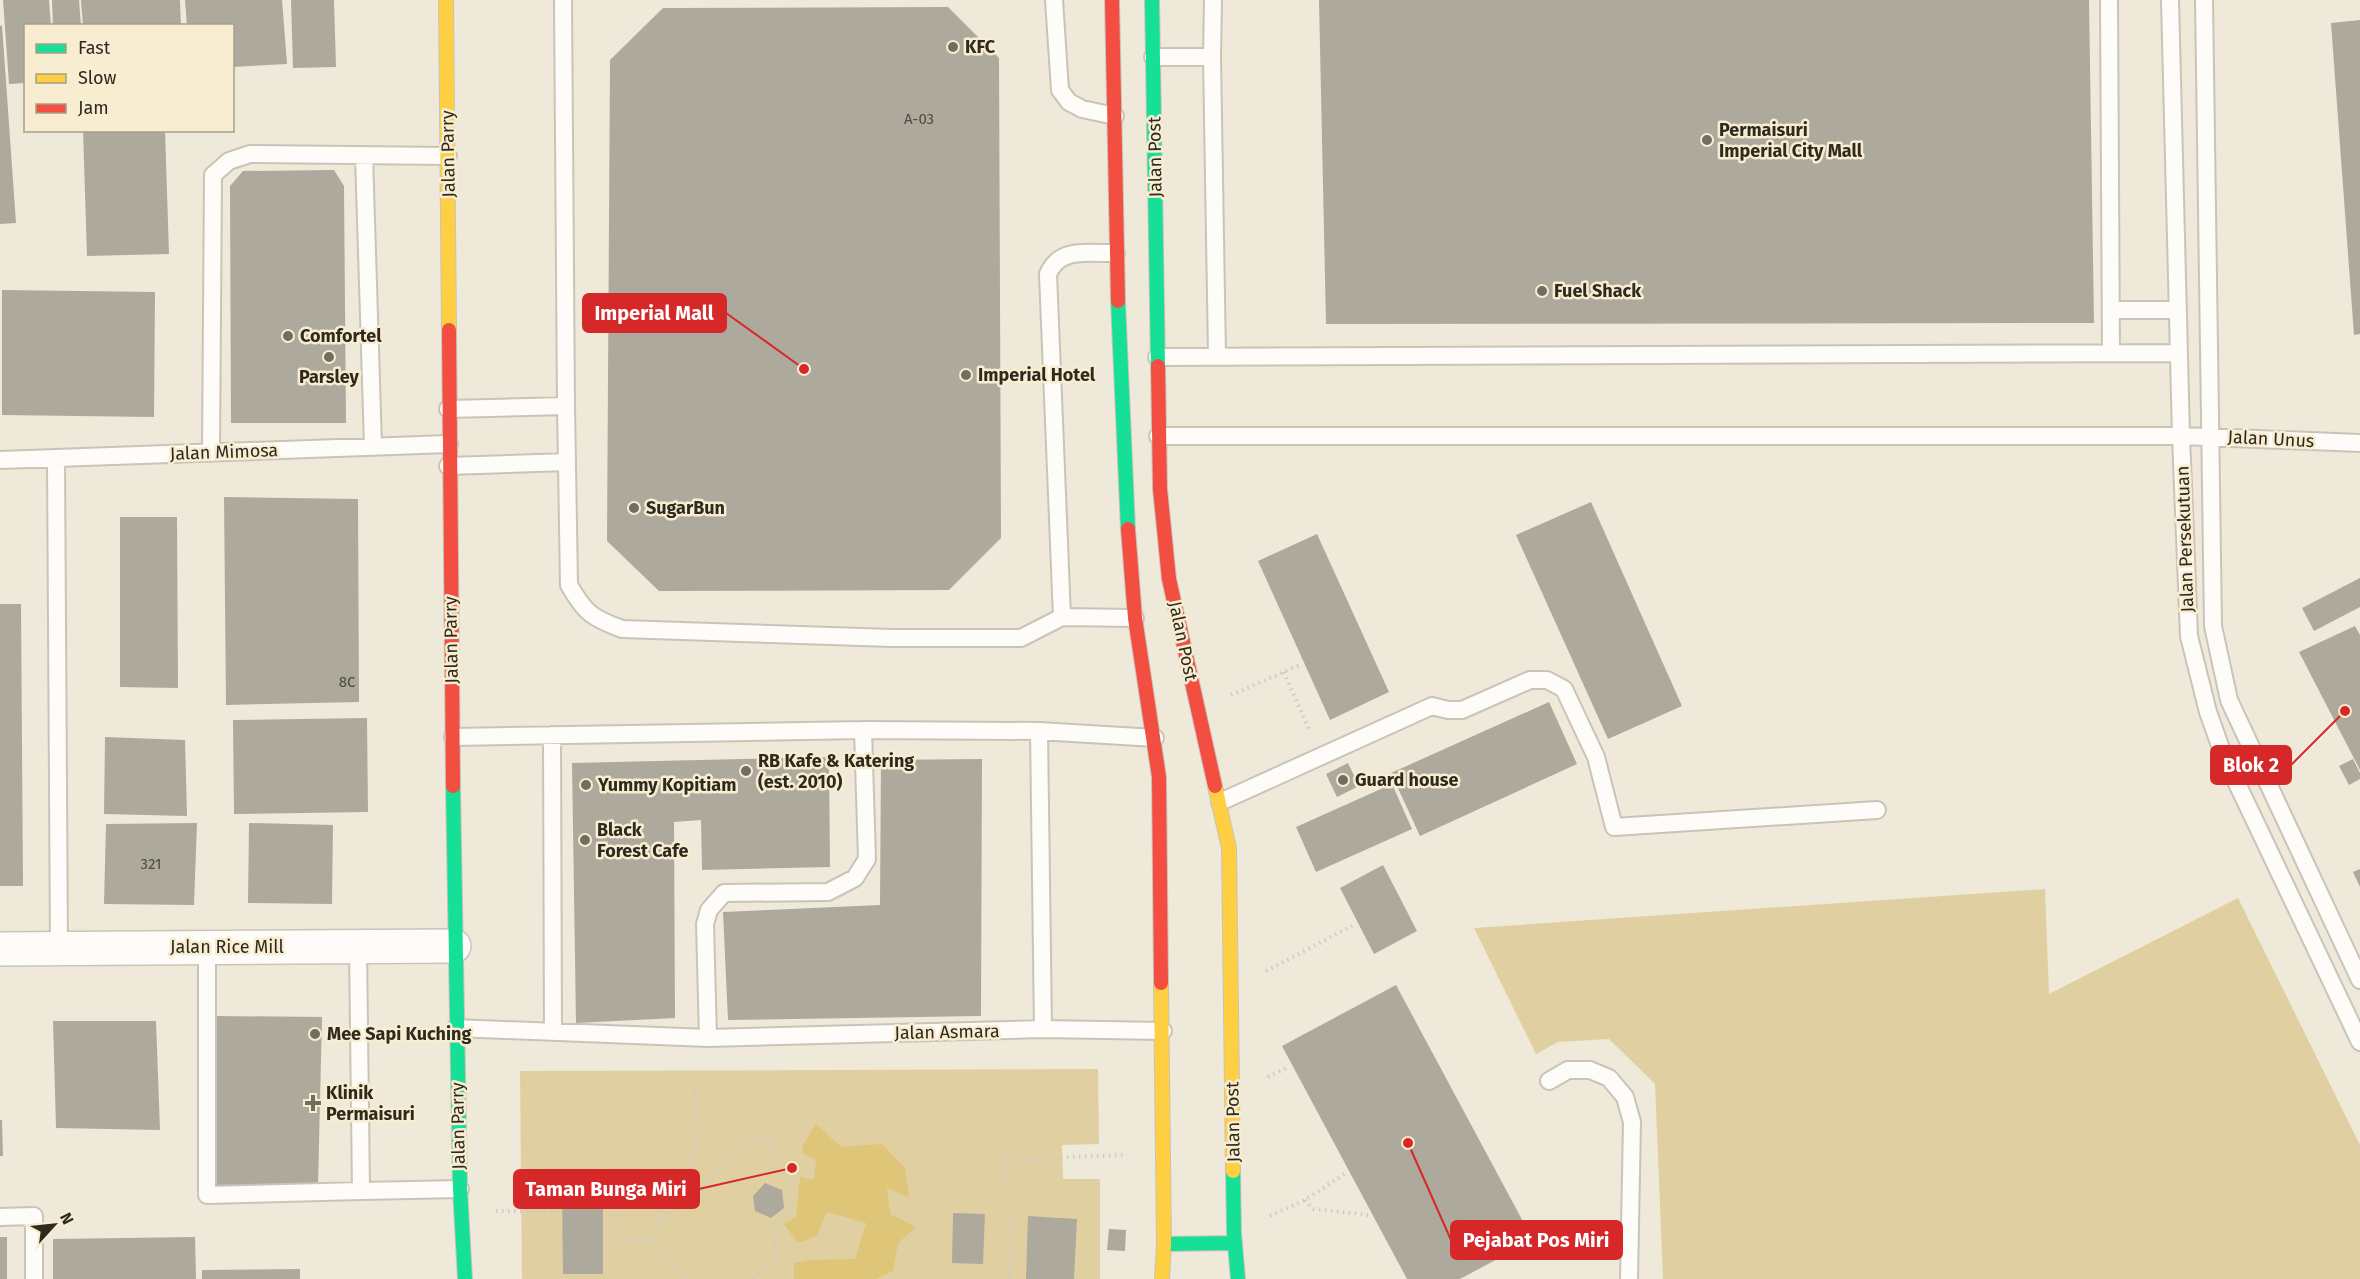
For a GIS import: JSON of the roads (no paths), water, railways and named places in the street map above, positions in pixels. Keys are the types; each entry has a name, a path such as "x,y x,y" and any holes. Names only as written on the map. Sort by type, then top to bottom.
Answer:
{"street":[{"name":"Jalan Parry","path":"446,0 448,466 454,946 460,1189 465,1279"},
{"path":"1112,0 1116,253 1127,516 1135,618 1160,777 1164,1244 1162,1279"},
{"name":"Jalan Post","path":"1152,0 1160,489 1169,579 1229,848 1234,1238 1238,1279"},
{"name":"Jalan Rice Mill","path":"0,949 454,946"},
{"path":"1164,1244 1234,1238"}],"lane":[{"path":"563,0 569,585 580,605 598,621 622,629 892,638 1021,638 1062,617 1135,618"},
{"path":"1054,0 1060,90 1069,102 1082,109 1115,116"},
{"path":"1213,0 1217,356"},
{"path":"2109,0 2111,353"},
{"name":"Jalan Persekutuan","path":"2170,0 2181,436 2189,636 2208,712 2223,754 2360,1042"},
{"name":"Jalan Persekutuan","path":"2204,0 2213,626 2229,700 2360,980"},
{"path":"1154,57 1212,57"},
{"path":"211,453 213,176 228,160 250,154 448,156"},
{"path":"364,155 373,446"},
{"path":"1062,617 1048,274 1053,262 1066,254 1116,253"},
{"path":"2112,310 2178,310"},
{"path":"1157,357 2179,353"},
{"path":"448,409 566,406"},
{"name":"Jalan Unus","path":"1158,436 2181,436 2360,443"},
{"name":"Jalan Mimosa","path":"0,460 448,444"},
{"path":"56,459 59,949"},
{"path":"448,466 567,462"},
{"path":"1220,802 1432,706 1448,710 1462,710 1530,680 1547,680 1564,689 1596,757 1614,827 1877,810"},
{"path":"453,737 863,730 1039,731 1155,738"},
{"path":"708,1038 705,924 709,910 724,893 828,892 855,878 867,860 863,730"},
{"path":"1039,731 1043,1029"},
{"path":"552,735 553,1032"},
{"path":"358,946 361,1191"},
{"path":"207,948 207,1196 460,1189"},
{"name":"Jalan Asmara","path":"456,1028 708,1038 1043,1029 1163,1031"},
{"path":"1549,1081 1568,1070 1590,1070 1610,1078 1625,1097 1632,1122 1629,1279"},
{"path":"0,1216 34,1216 34,1279"}],"place":[{"name":"KFC","path":"953,47"},
{"name":"Permaisuri Imperial City Mall","path":"1707,140"},
{"name":"Fuel Shack","path":"1542,291"},
{"name":"Comfortel","path":"288,336"},
{"name":"Parsley","path":"329,357"},
{"name":"Imperial Mall","path":"804,369"},
{"name":"Imperial Hotel","path":"966,375"},
{"name":"SugarBun","path":"634,508"},
{"name":"Blok 2","path":"2345,711"},
{"name":"RB Kafe & Katering (est. 2010)","path":"746,771"},
{"name":"Guard house","path":"1343,780"},
{"name":"Yummy Kopitiam","path":"586,785"},
{"name":"Black Forest Cafe","path":"585,840"},
{"name":"Mee Sapi Kuching","path":"315,1034"},
{"name":"Klinik Permaisuri","path":"313,1103"},
{"name":"Pejabat Pos Miri","path":"1408,1143"},
{"name":"Taman Bunga Miri","path":"792,1168"}]}
